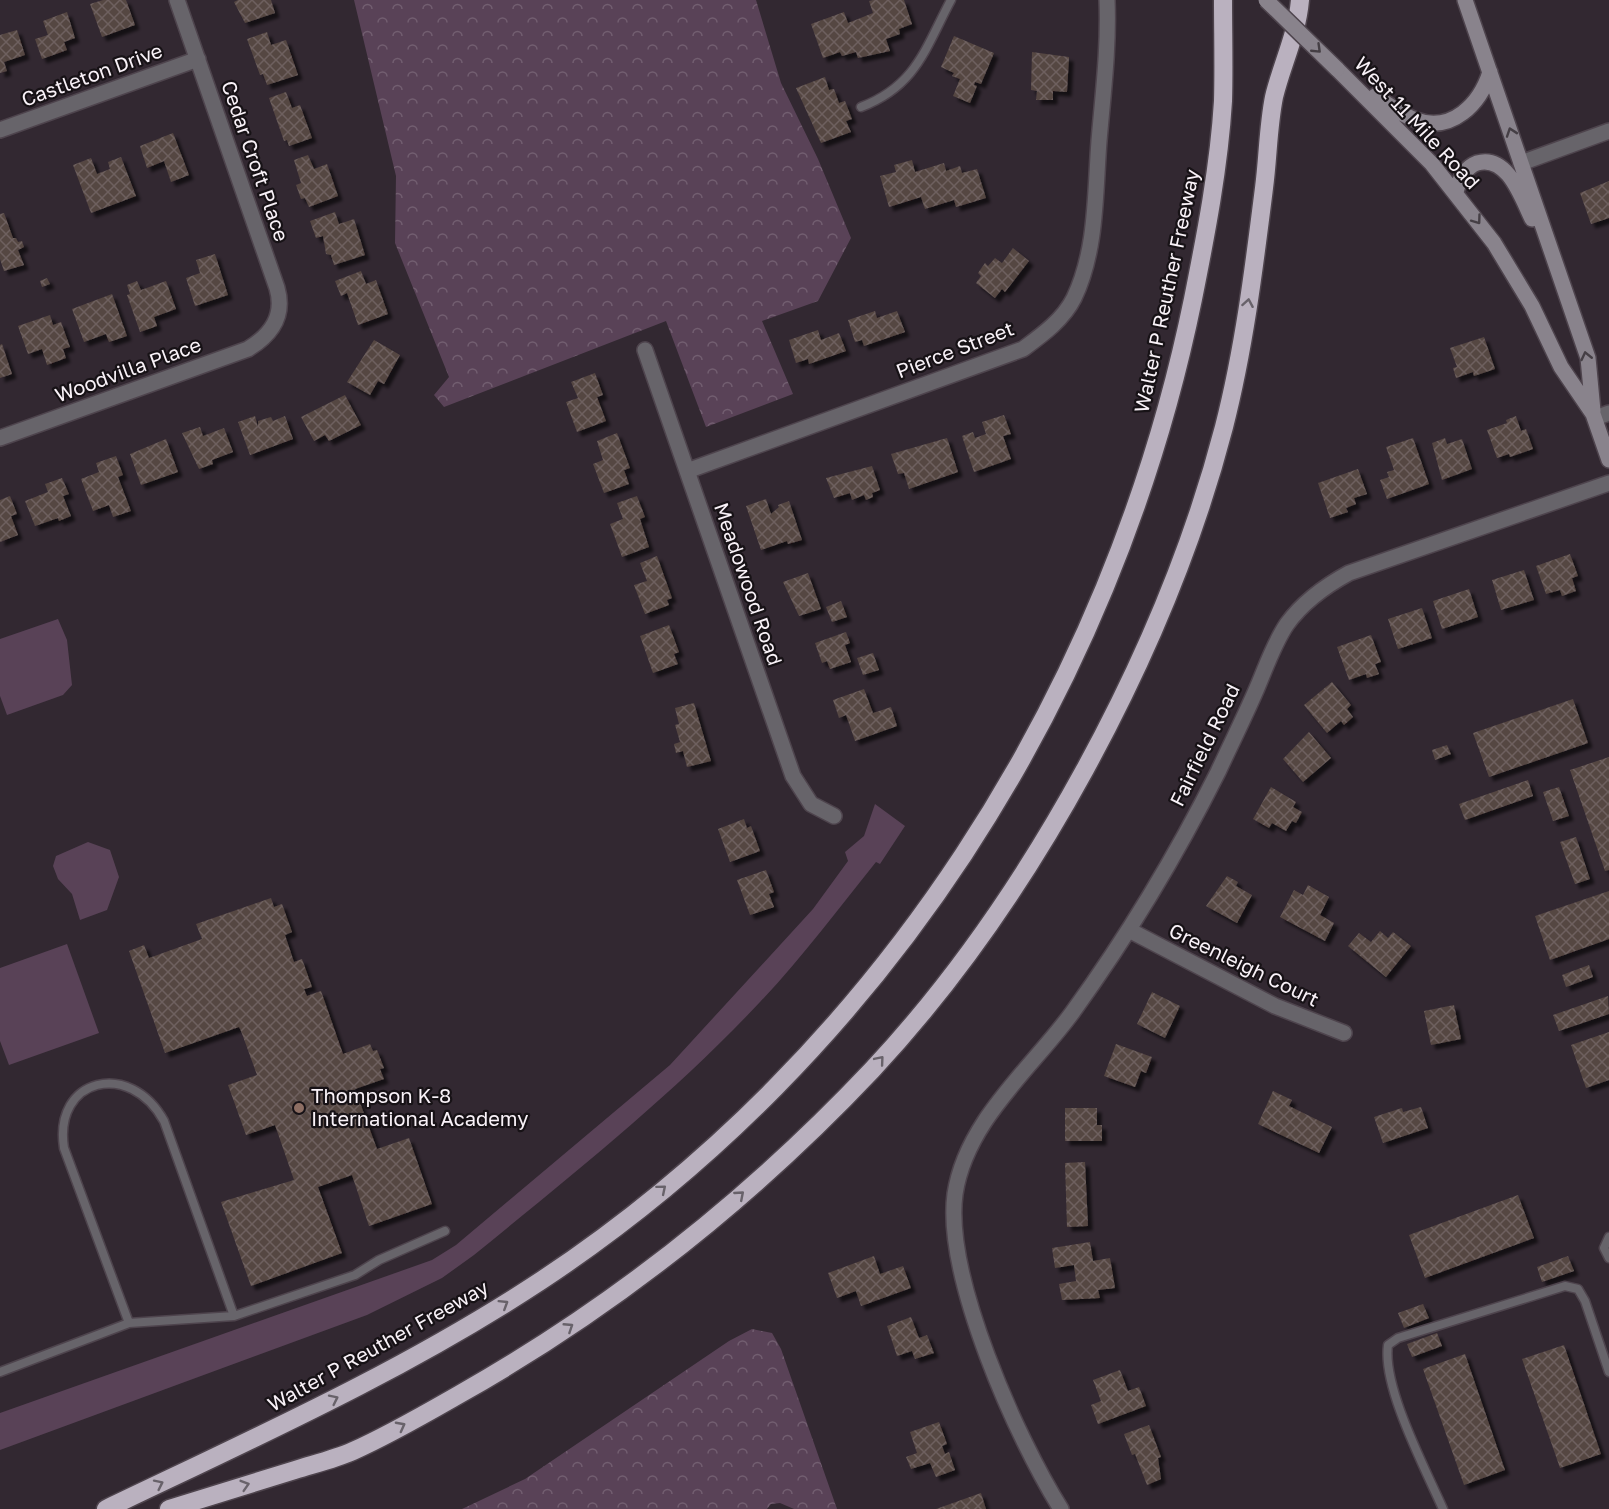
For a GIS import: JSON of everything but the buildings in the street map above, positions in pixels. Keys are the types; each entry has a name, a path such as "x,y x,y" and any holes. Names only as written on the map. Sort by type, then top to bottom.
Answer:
{"highway":[{"name":"Walter P Reuther Freeway","path":"106,1509 264,1434 432,1347 545,1278 599,1238 704,1154 800,1060 877,973 951,875 1004,792 1067,675 1119,554 1155,452 1186,334 1217,161 1222,102 1223,0"},
{"path":"169,1509 350,1453 491,1376 550,1340 616,1295 729,1205 783,1157 873,1068 963,958 1001,906 1037,850 1102,735 1159,616 1204,491 1224,428 1238,361 1254,266 1274,98 1298,24 1300,0"}],"main road":[{"name":"West 11 Mile Road","path":"1266,0 1405,134 1456,192 1512,272 1561,368 1599,415"},
{"name":"West 11 Mile Road","path":"1464,0 1588,357 1609,460"},
{"path":"1342,74 1406,116 1430,124 1446,122 1468,109 1482,92 1490,72"},
{"path":"1456,192 1464,172 1477,164 1492,163 1502,169 1516,187 1562,281"}],"street":[{"name":"Cedar Croft Place","path":"177,0 279,296 277,320 268,336"},
{"name":"Pierce Street","path":"687,471 1023,349 1057,321 1072,300 1084,274 1091,242 1105,65 1107,0"},
{"name":"Castleton Drive","path":"0,130 198,59"},
{"path":"1521,163 1609,131"},
{"name":"Woodvilla Place","path":"0,438 248,349 268,336"},
{"name":"Meadowood Road","path":"645,350 793,776 811,804 834,816"},
{"name":"Fairfield Road","path":"1061,1509 1040,1476 1008,1407 980,1330 955,1232 955,1194 959,1177 984,1123 1066,1022 1129,930 1213,782 1280,635 1314,596 1340,578 1375,563 1609,483"},
{"name":"Greenleigh Court","path":"1129,930 1275,1006 1344,1034"}],"lane":[{"path":"861,107 879,100 904,82 914,70 951,0"},
{"path":"129,1323 64,1148 62,1133 68,1108 78,1096 96,1086 110,1083 129,1086 145,1095 164,1121 234,1316"},
{"path":"0,1372 129,1323 234,1316 355,1275 379,1260 445,1231"},
{"path":"1609,1237 1604,1248 1609,1258"},
{"path":"1443,1509 1401,1409 1386,1361 1388,1345 1398,1338 1565,1286 1578,1289 1585,1300 1609,1372"}],"green space":[{"path":"354,0 756,0 781,83 818,159 851,238 818,301 762,321 793,394 706,427 666,321 444,407 434,395 449,377 395,243 396,176"},
{"path":"58,619 67,640 72,685 63,695 7,715 0,696 0,639"},
{"path":"875,804 905,826 880,864 876,862 775,985 727,1036 657,1102 474,1255 442,1278 367,1315 0,1450 0,1413 432,1260 456,1245 670,1065 813,909 848,861 845,852 864,836"},
{"path":"88,842 110,850 119,877 107,910 80,920 72,894 58,879 53,866 56,856"},
{"path":"67,944 99,1033 9,1065 0,1041 0,968"},
{"path":"752,1329 772,1333 781,1349 837,1509 794,1509 780,1503 771,1504 767,1509 462,1509 525,1479 729,1341"}],"place":[{"name":"Thompson K-8 International Academy","path":"299,1108"}]}
